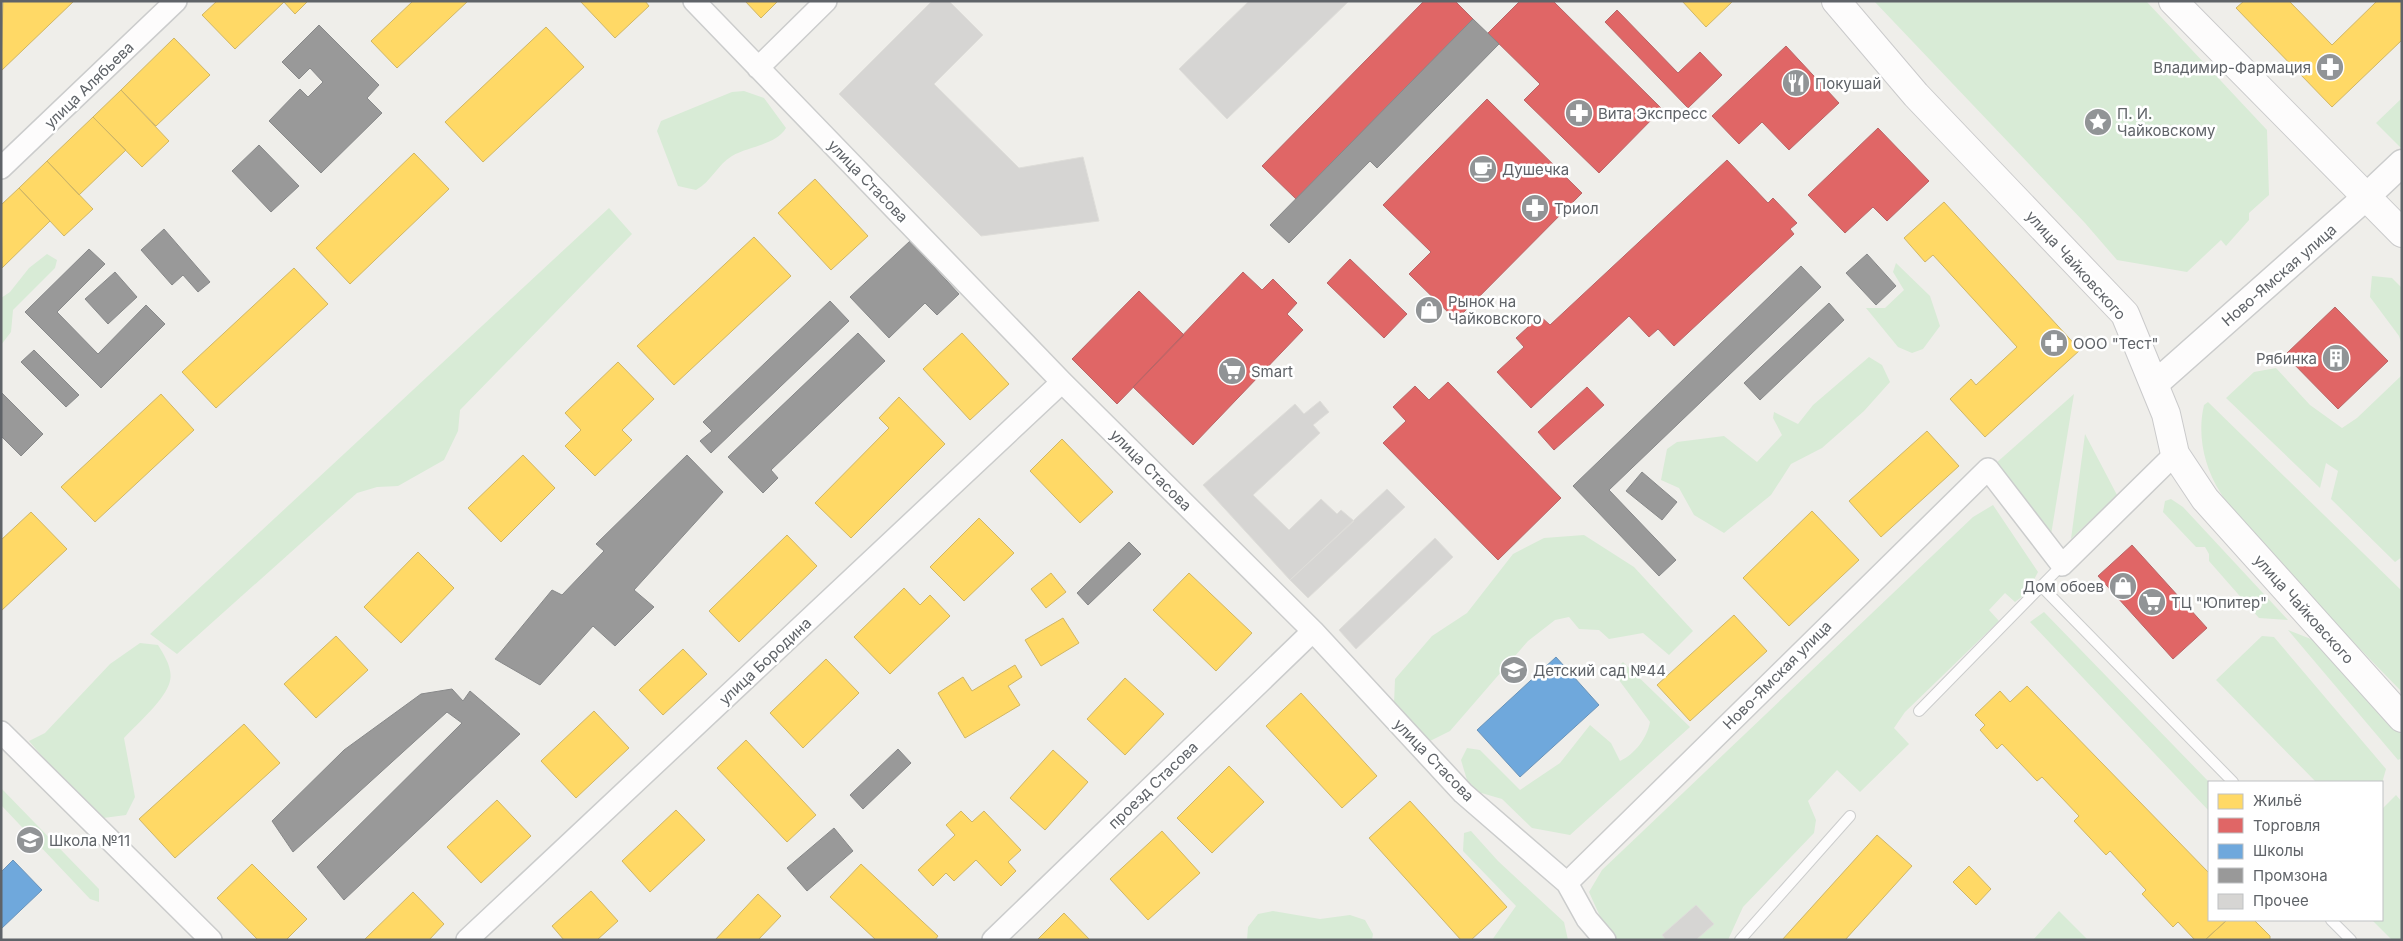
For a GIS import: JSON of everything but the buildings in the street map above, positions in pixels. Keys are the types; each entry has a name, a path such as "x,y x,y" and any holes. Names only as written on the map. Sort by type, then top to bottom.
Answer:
{"main road":[{"name":"улица Чайковского","path":"1836,1 1916,95 2125,314 2166,414 2175,454 2205,498 2402,718"},
{"path":"2174,1 2402,233"}],"street":[{"name":"улица Алябьева","path":"1,168 176,1"},
{"name":"улица Стасова","path":"694,1 1062,382 1313,631 1463,793 1568,883 1586,919 1605,940"},
{"path":"758,68 826,1"},
{"name":"Ново-Ямская улица","path":"2154,385 2402,164"},
{"name":"улица Бородина","path":"467,940 1062,382"},
{"path":"2062,565 2175,454"},
{"name":"Ново-Ямская улица","path":"1568,883 1988,469 2062,565"},
{"name":"проезд Стасова","path":"993,940 1313,631"},
{"path":"1,732 146,872 211,940"}],"lane":[{"path":"1919,711 2062,565"},
{"path":"2042,587 2232,781"},
{"path":"1740,940 1850,816"},
{"path":"2332,921 2351,940"}],"green space":[{"path":"1874,1 2146,1 2267,130 2269,195 2249,213 2249,220 2226,246 2221,240 2187,272 2117,260 2085,223"},
{"path":"744,91 764,98 786,128 782,134 769,142 727,159 696,190 678,186 657,131 661,121 732,92"},
{"path":"2402,98 2402,149 2376,123"},
{"path":"609,208 632,234 460,410 458,431 444,460 398,486 377,487 357,493 177,654 150,634"},
{"path":"47,254 57,260 55,268 13,310 11,332 1,345 1,298 10,292 29,268"},
{"path":"1896,263 1930,296 1940,326 1923,349 1912,353 1898,347 1866,308 1885,308 1904,290 1893,272"},
{"path":"2372,276 2392,278 2402,288 2402,345 2399,336 2370,297"},
{"path":"1869,357 1882,365 1890,382 1864,411 1822,448 1791,464 1771,495 1724,533 1694,515 1679,488 1661,480 1667,449 1677,442 1724,436 1757,462 1782,435 1773,418 1774,412 1798,424 1813,405"},
{"path":"2276,368 2310,405 2342,428 2357,418 2402,375 2402,557 2395,562 2331,499 2338,471 2326,463 2320,488 2226,398 2254,372"},
{"path":"2074,394 2050,541 1995,464"},
{"path":"2208,402 2402,591 2402,692 2267,552 2228,505 2214,482 2203,450 2202,416 2204,405"},
{"path":"2085,434 2117,495 2071,539"},
{"path":"2171,499 2183,507 2288,620 2259,618 2209,561 2209,554 2205,547 2196,547 2163,512 2165,501"},
{"path":"1993,505 2038,572 2027,593 2015,602 2005,593 1989,610 1999,621 1905,712 1894,728 1909,744 1860,792 1837,770 1808,801 1816,820 1814,833 1743,907 1728,940 1696,940 1714,924 1696,905 1662,935 1666,940 1617,940 1603,923 1589,892 1602,870 1973,517"},
{"path":"1584,535 1634,567 1693,631 1669,655 1643,633 1609,639 1599,630 1579,629 1569,617 1555,620 1528,641 1450,731 1428,742 1394,704 1395,679 1432,636 1467,613 1513,554 1544,538"},
{"path":"2044,612 2208,781 2208,810 2030,622"},
{"path":"2288,630 2316,641 2402,735 2402,758 2398,760"},
{"path":"2262,636 2274,637 2386,769 2383,781 2315,781 2216,680"},
{"path":"140,643 158,645 169,667 170,681 163,696 124,738 135,797 126,815 96,819 29,741 45,733 110,664"},
{"path":"1623,662 1690,727 1570,835 1532,828 1502,799 1478,792 1467,780 1461,760 1467,748 1480,750 1520,790 1560,763 1590,725 1611,743 1620,761 1631,754 1643,740 1650,722 1613,672"},
{"path":"1,788 99,889 99,902 90,899 1,805"},
{"path":"2396,795 2402,802 2402,940 2392,940 2373,921 2383,921 2383,808"},
{"path":"1471,831 1498,861 1564,922 1568,940 1492,940 1516,906 1463,851 1464,833"},
{"path":"1273,911 1320,919 1350,915 1365,920 1373,934 1372,940 1247,940 1248,927 1258,914"},
{"path":"2059,911 2088,940 2033,940"}],"place":[{"name":"Владимир-Фармация","path":"2330,67"},
{"name":"Покушай","path":"1796,83"},
{"name":"Вита Экспресс","path":"1579,113"},
{"name":"П. И. Чайковскому","path":"2098,122"},
{"name":"Душечка","path":"1483,169"},
{"name":"Триол","path":"1535,208"},
{"name":"Рынок на Чайковского","path":"1429,310"},
{"name":"ООО \"Тест\"","path":"2054,343"},
{"name":"Рябинка","path":"2336,358"},
{"name":"Smart","path":"1232,371"},
{"name":"Дом обоев","path":"2123,586"},
{"name":"ТЦ \"Юпитер\"","path":"2152,602"},
{"name":"Детский сад №44","path":"1514,670"},
{"name":"Школа №11","path":"30,840"}]}
